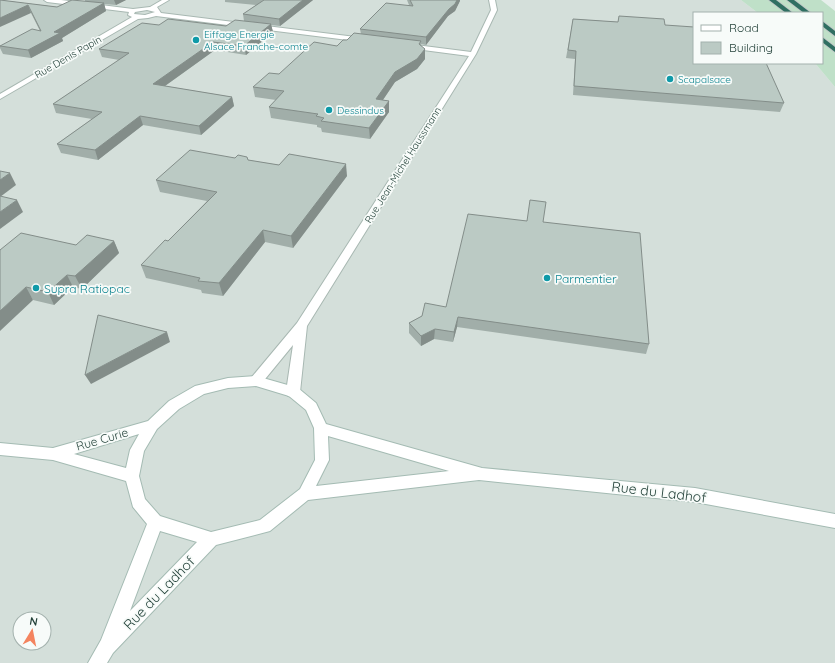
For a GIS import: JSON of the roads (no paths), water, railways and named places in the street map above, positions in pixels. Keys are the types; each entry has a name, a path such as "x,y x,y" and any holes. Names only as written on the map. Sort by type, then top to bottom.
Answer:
{"highway":[{"path":"772,0 789,12"},
{"path":"790,0 807,12"},
{"path":"823,24 835,34"},
{"path":"823,40 835,50"}],"street":[{"path":"47,0 147,17 166,0"},
{"name":"Rue Jean-Michel Haussmann","path":"256,381 301,326 473,54 494,10 492,0"},
{"path":"154,11 370,41"},
{"name":"Rue Denis Papin","path":"0,97 135,14"},
{"path":"402,45 473,54"},
{"name":"Rue Jean-Michel Haussmann","path":"293,392 301,326"},
{"path":"256,381 293,392 311,407 322,428 322,460 305,494 264,526 211,539 155,522 138,502 132,476 137,450 152,425 174,405 200,390 228,382 256,381"},
{"name":"Rue Curie","path":"53,454 152,425"},
{"name":"Rue du Ladhof","path":"322,428 482,474 695,495 835,521"},
{"name":"Rue Curie","path":"0,449 53,454 132,476"},
{"name":"Rue du Ladhof","path":"305,494 482,474"},
{"name":"Rue du Ladhof","path":"108,647 155,522"},
{"name":"Rue du Ladhof","path":"97,663 108,647 211,539"}],"place":[{"name":"Eiffage Energie Alsace Franche-comte","path":"196,40"},
{"name":"Scapalsace","path":"670,79"},
{"name":"Dessindus","path":"329,110"},
{"name":"Parmentier","path":"547,278"},
{"name":"Supra Ratiopac","path":"36,288"}]}
